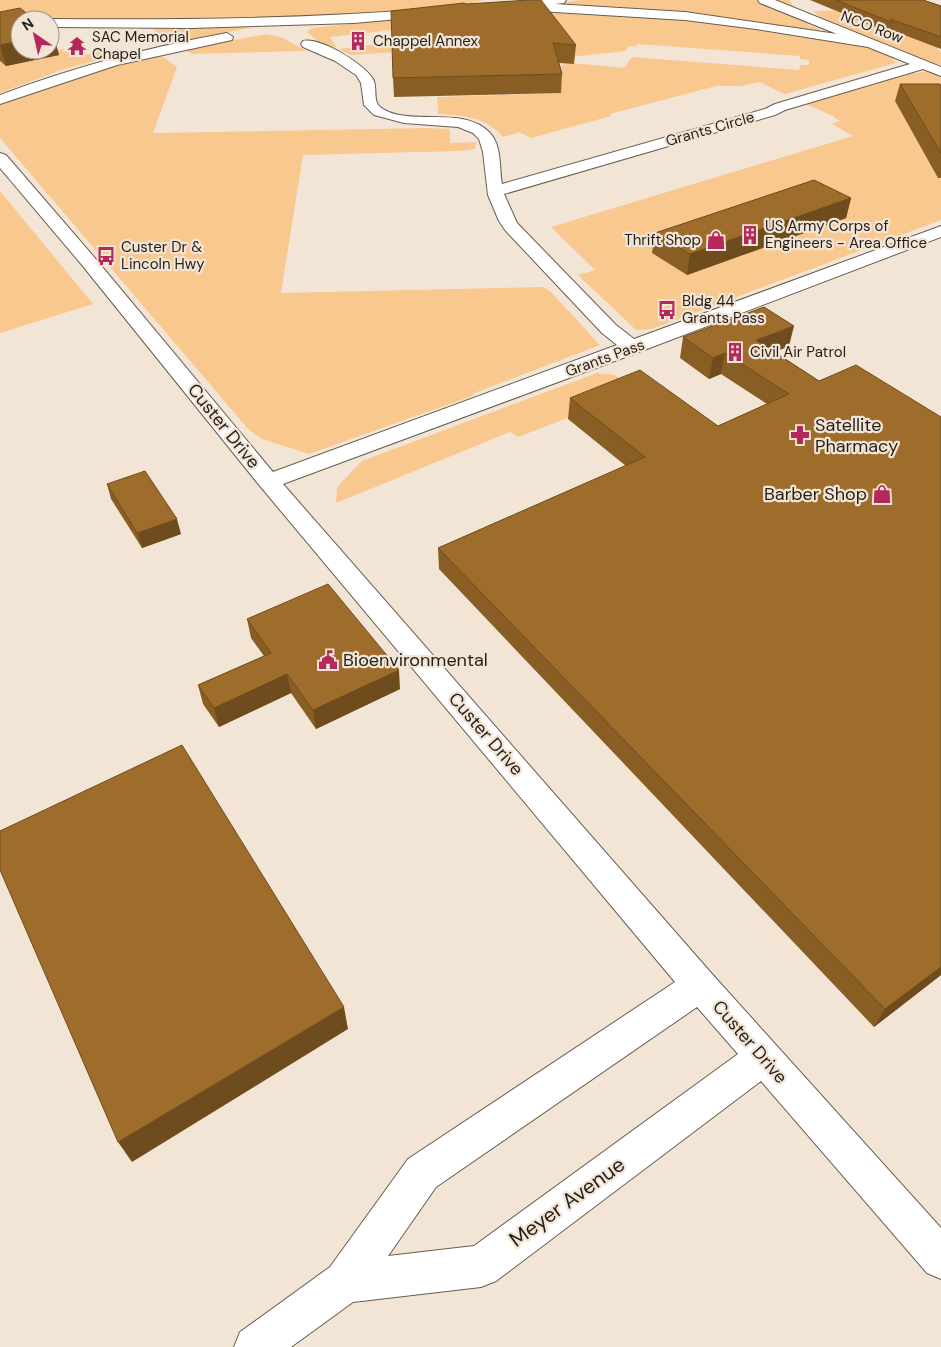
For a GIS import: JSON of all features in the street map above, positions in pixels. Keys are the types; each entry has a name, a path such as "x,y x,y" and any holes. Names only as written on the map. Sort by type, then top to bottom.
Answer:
{"street":[{"path":"493,8 560,0"},
{"name":"NCO Row","path":"764,0 941,72"},
{"path":"525,5 685,16 756,25 867,43"},
{"path":"60,23 117,25 354,19 442,12"},
{"path":"0,100 70,74 146,53 243,34 354,19"},
{"path":"308,44 344,61 360,71 368,81 369,103 377,111 405,119 464,124 480,132 488,142 496,191 502,213 512,226 610,329 632,348"},
{"name":"Grants Circle","path":"496,191 770,112 780,107 922,65"},
{"name":"Custer Drive","path":"0,158 95,269 268,481 700,985 941,1259"},
{"name":"Grants Pass","path":"268,481 632,348 941,231"},
{"name":"Meyer Avenue","path":"255,1347 345,1282 422,1173 700,985"},
{"name":"Meyer Avenue","path":"345,1282 481,1266 764,1057"}],"shaded area":[{"path":"0,0 483,0 469,4 375,14 308,17 105,20 60,19 60,10 10,10 10,14 0,13"},
{"path":"581,0 789,0 809,25 820,29 818,31 687,13 556,5 556,3"},
{"path":"873,10 941,46 937,49 941,52 941,65 909,58 892,59 896,63 785,94 759,82 741,86 716,86 610,114 611,116 531,138 519,132 503,137 489,125 474,118 438,114 437,97 561,93 553,67 571,63 624,68 632,57 799,70 800,65 809,65 809,60 800,59 800,56 637,44 636,47 628,46 626,51 581,56 521,49 562,46 537,12 660,17 891,46 827,23 813,11"},
{"path":"430,16 397,52 351,55 339,49 387,43 399,38 391,30 330,37 337,48 318,41 307,32 312,28"},
{"path":"249,28 174,43 152,29"},
{"path":"267,34 283,38 306,51 192,54 184,49"},
{"path":"64,49 75,57 109,50 131,51 61,70 0,93 0,61 6,66 34,60 60,60 60,50"},
{"path":"159,54 177,67 153,133 428,128 450,129 450,143 476,142 475,149 459,151 303,155 281,293 543,287 551,292 600,345 472,394 475,395 309,454 262,439 249,430 0,138 0,105 86,73"},
{"path":"926,71 941,76 941,220 652,329 636,330 578,275 595,270 551,227 853,136 832,124 840,121 835,117 804,103 912,72"},
{"path":"0,191 93,304 0,333"},
{"path":"597,373 615,375 638,391 518,437 510,432 336,503 337,487 362,461"}],"building":[{"path":"541,0 576,45 553,43 562,74 393,78 391,11 464,3"},
{"path":"836,0 923,0 941,6 941,37 890,19 893,23"},
{"path":"10,10 10,43 0,45 0,12"},
{"path":"900,84 940,84 941,153"},
{"path":"814,180 851,198 690,254 655,233"},
{"path":"764,307 794,326 756,340 819,381 856,365 941,417 941,967 885,1009 438,548 645,457 570,398 640,370 718,426 789,394 725,353 713,358 683,337"},
{"path":"145,471 177,519 137,533 107,484"},
{"path":"328,584 399,670 313,710 287,674 214,708 198,685 271,653 247,619"},
{"path":"182,745 344,1007 118,1142 0,870 0,831"}],"place":[{"name":"Chappel Annex","path":"358,41"},
{"name":"SAC Memorial Chapel","path":"77,46"},
{"name":"US Army Corps of Engineers - Area Office","path":"750,235"},
{"name":"Thrift Shop","path":"716,240"},
{"name":"Custer Dr & Lincoln Hwy","path":"106,256"},
{"name":"Bldg 44 Grants Pass","path":"667,310"},
{"name":"Civil Air Patrol","path":"735,352"},
{"name":"Satellite Pharmacy","path":"800,435"},
{"name":"Barber Shop","path":"882,494"},
{"name":"Bioenvironmental","path":"328,660"}]}
